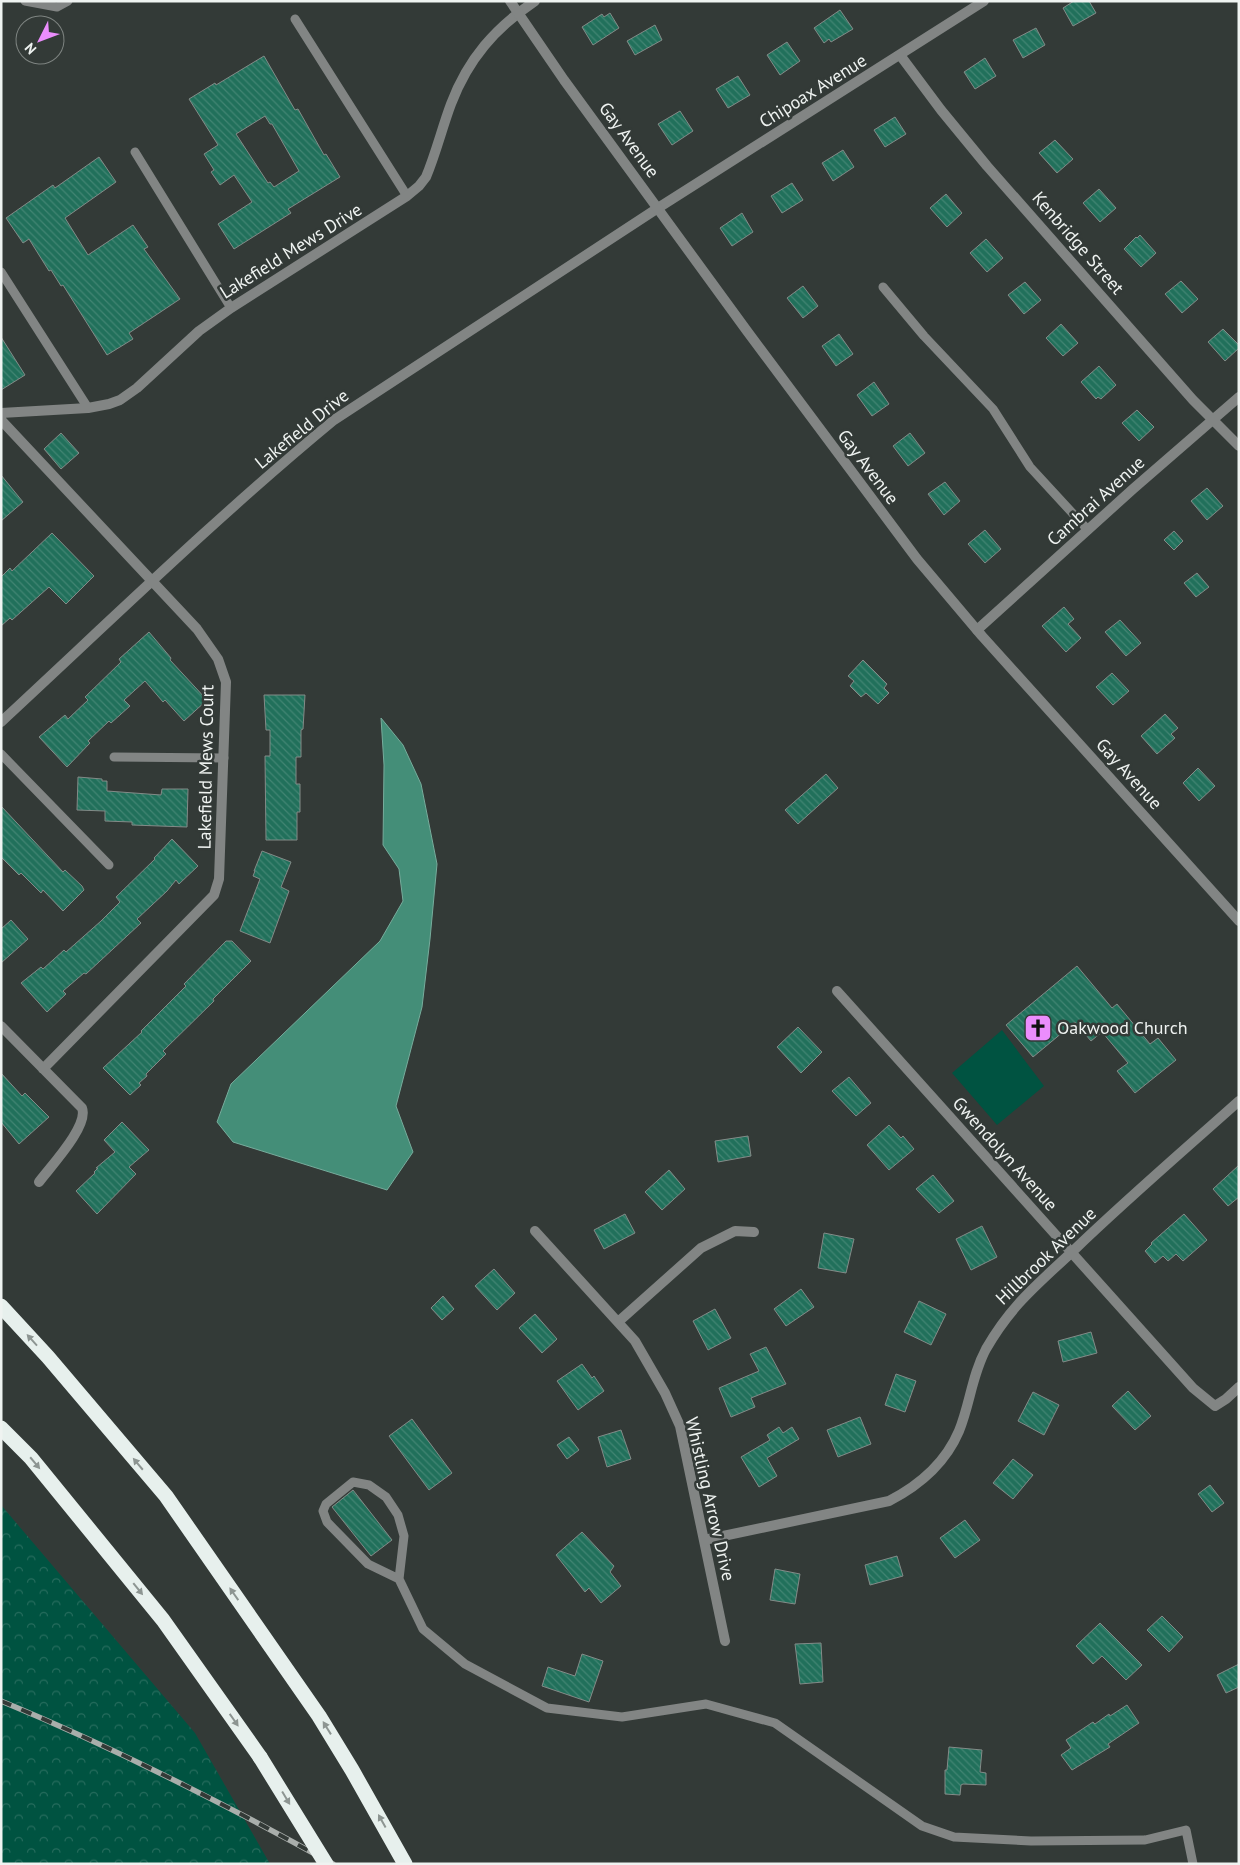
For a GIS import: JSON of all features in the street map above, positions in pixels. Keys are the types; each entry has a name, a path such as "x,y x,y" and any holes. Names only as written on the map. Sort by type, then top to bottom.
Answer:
{"highway":[{"path":"1,1306 48,1357 166,1496 319,1716 406,1864"},
{"path":"1,1428 31,1458 163,1620 260,1757 326,1864"}],"street":[{"name":"Gay Avenue","path":"510,1 658,208 917,559 977,630 1239,921"},
{"name":"Lakefield Mews Drive","path":"1,413 88,408 120,400 137,388 199,331 231,308 407,196 426,177 460,82 477,54 488,39 517,13 535,1"},
{"name":"Chipoax Avenue","path":"658,208 984,1"},
{"name":"Kenbridge Street","path":"900,55 941,110 987,166 1212,420 1239,446"},
{"name":"Lakefield Drive","path":"1,722 295,452 334,420 658,208"},
{"name":"Cambrai Avenue","path":"977,630 1239,397"},
{"name":"Lakefield Mews Court","path":"1,420 196,629 218,659 226,682 220,879 214,895 43,1068"},
{"name":"Gwendolyn Avenue","path":"837,991 1193,1388 1215,1406 1239,1387"},
{"path":"1,1026 82,1108 84,1114 79,1129 39,1182"},
{"name":"Hillbrook Avenue","path":"704,1540 889,1501 908,1492 934,1471 959,1430 974,1376 985,1351 998,1327 1013,1308 1032,1288 1239,1101"},
{"name":"Whistling Arrow Drive","path":"535,1231 635,1341 665,1393 680,1426 725,1641"},
{"path":"618,1322 701,1248 735,1231 754,1232"}],"lane":[{"path":"25,1 57,7 68,1"},
{"path":"295,19 407,196"},
{"path":"135,152 231,308"},
{"path":"1,272 88,408"},
{"path":"883,287 924,336 993,408 1030,467 1088,530"},
{"path":"1,754 109,864"},
{"path":"114,758 224,758"},
{"path":"399,1579 368,1564 327,1522 323,1511 326,1504 353,1482 369,1485 386,1497 398,1515 404,1536 399,1579 423,1629 465,1664 547,1708 622,1717 706,1704 775,1723 922,1826 954,1837 1030,1841 1145,1840 1186,1830 1193,1864"}],"green space":[{"path":"1002,1030 1044,1086 997,1125 952,1073"},
{"path":"1,1505 195,1733 270,1864 1,1864"}],"shaded area":[{"path":"381,718 403,745 421,784 437,864 422,1007 396,1106 413,1152 387,1190 233,1142 217,1122 231,1084 380,941 403,901 399,869 383,845 384,765"}],"building":[{"path":"1074,1 1089,1 1096,13 1073,26 1063,8"},
{"path":"840,10 853,29 831,42 829,39 824,43 814,28"},
{"path":"610,13 619,28 593,45 582,27 602,14 604,17"},
{"path":"655,25 662,40 635,55 627,41"},
{"path":"1036,28 1045,45 1023,58 1013,40"},
{"path":"787,42 800,61 780,75 767,55"},
{"path":"264,56 295,110 298,109 324,155 326,154 340,177 288,209 291,213 234,249 218,224 252,202 234,175 220,185 211,172 214,170 204,154 218,145 189,99 215,83 216,85","holes":["265,116 270,124 272,124 299,171 274,187 270,182 268,183 236,134"]},
{"path":"985,58 996,76 975,89 964,72"},
{"path":"738,76 750,95 728,108 716,89"},
{"path":"680,111 693,131 672,145 658,124"},
{"path":"895,117 906,134 885,147 874,130"},
{"path":"1055,140 1073,159 1057,173 1039,153"},
{"path":"843,150 854,167 833,181 822,163"},
{"path":"99,157 116,182 65,218 88,255 133,225 148,247 144,249 180,299 129,333 133,339 107,355 63,285 61,286 51,270 49,271 29,239 23,243 6,218 53,185 55,188"},
{"path":"792,183 803,200 782,213 771,196"},
{"path":"1099,189 1116,208 1100,222 1083,203"},
{"path":"946,194 962,213 947,227 930,208"},
{"path":"742,213 753,232 732,246 720,228"},
{"path":"1140,235 1156,253 1141,267 1124,249"},
{"path":"986,239 1003,258 987,272 970,253"},
{"path":"1181,281 1198,299 1182,313 1165,294"},
{"path":"1025,282 1041,300 1024,314 1008,295"},
{"path":"803,286 818,306 803,318 787,298"},
{"path":"1061,324 1078,343 1063,356 1046,338"},
{"path":"1223,329 1239,345 1239,348 1225,361 1208,342"},
{"path":"839,334 853,354 836,366 822,346"},
{"path":"1,337 25,375 1,390"},
{"path":"1099,366 1116,385 1101,399 1098,397 1096,399 1081,382"},
{"path":"874,382 889,404 872,416 857,395"},
{"path":"1137,410 1154,427 1139,441 1122,423"},
{"path":"61,433 79,453 61,469 44,449"},
{"path":"910,433 925,453 908,466 893,446"},
{"path":"1,475 23,502 1,521"},
{"path":"945,482 960,501 944,515 928,494"},
{"path":"1207,488 1223,506 1207,520 1191,501"},
{"path":"985,530 1001,549 985,563 968,544"},
{"path":"1174,531 1183,541 1174,550 1164,540"},
{"path":"52,533 94,576 66,604 49,587 12,620 10,618 1,626 1,577 10,568 12,571"},
{"path":"1197,573 1209,587 1196,597 1184,583"},
{"path":"1064,607 1074,619 1068,624 1081,638 1066,652 1042,626"},
{"path":"1120,620 1141,643 1126,656 1105,632"},
{"path":"149,632 171,658 170,660 207,700 184,721 165,700 163,702 145,681 124,700 130,706 111,723 109,721 88,741 90,743 67,767 39,737 65,715 68,719 88,700 85,697 121,662 119,659"},
{"path":"863,660 887,684 884,688 889,693 878,704 866,693 861,697 850,686 854,681 848,676"},
{"path":"1112,673 1129,691 1113,705 1096,687"},
{"path":"264,695 305,695 303,729 301,730 301,757 296,757 296,784 300,784 297,840 266,840 265,756 270,756 270,730 266,730"},
{"path":"1165,714 1178,728 1171,734 1175,738 1157,754 1141,736"},
{"path":"1198,768 1215,786 1199,801 1183,783"},
{"path":"826,774 838,788 798,824 785,810"},
{"path":"78,777 107,781 107,791 161,795 162,789 188,789 187,827 132,825 132,822 105,821 105,811 77,810"},
{"path":"1,806 63,872 65,870 82,886 84,890 63,911 43,890 41,893 1,857"},
{"path":"172,839 198,866 179,884 176,880 137,919 141,923 86,974 84,973 63,991 66,994 47,1012 21,983 41,967 43,969 64,950 66,952 101,921 120,902 116,897 155,859"},
{"path":"262,851 291,862 281,887 289,891 270,943 240,931 260,879 253,876"},
{"path":"11,920 28,939 1,963 1,929"},
{"path":"226,941 232,941 251,961 213,999 214,1001 163,1051 166,1054 146,1074 147,1076 139,1083 141,1085 130,1095 103,1068 142,1032 186,986 184,984"},
{"name":"Oakwood Church","path":"1077,966 1112,1008 1117,1004 1150,1044 1158,1038 1176,1060 1135,1093 1117,1071 1128,1063 1102,1032 1091,1041 1075,1022 1033,1057 1006,1025"},
{"path":"798,1027 822,1052 801,1073 777,1047"},
{"path":"1,1073 22,1096 25,1093 49,1117 19,1144 1,1122"},
{"path":"849,1077 871,1103 856,1116 832,1091"},
{"path":"122,1122 149,1150 129,1167 136,1174 97,1214 76,1191 95,1173 98,1168 96,1168 115,1152 104,1140"},
{"path":"889,1125 901,1138 903,1136 914,1149 889,1170 867,1145"},
{"path":"748,1136 751,1156 718,1162 715,1141"},
{"path":"1239,1165 1239,1197 1228,1206 1213,1189"},
{"path":"669,1170 685,1189 662,1210 645,1192"},
{"path":"933,1175 954,1201 939,1213 916,1189"},
{"path":"625,1214 635,1233 604,1249 594,1230"},
{"path":"1184,1214 1207,1240 1183,1261 1176,1254 1168,1261 1163,1256 1155,1263 1145,1251 1151,1243"},
{"path":"982,1226 997,1257 971,1270 956,1239"},
{"path":"824,1233 854,1239 846,1273 818,1268"},
{"path":"494,1269 515,1293 497,1310 475,1286"},
{"path":"801,1289 814,1307 786,1326 774,1309"},
{"path":"443,1296 454,1309 442,1320 431,1308"},
{"path":"919,1301 946,1314 931,1345 904,1332"},
{"path":"715,1309 731,1338 708,1350 693,1321"},
{"path":"535,1314 557,1339 542,1353 519,1328"},
{"path":"1091,1332 1097,1353 1063,1362 1058,1341"},
{"path":"766,1347 786,1384 751,1398 755,1407 731,1417 719,1388 759,1371 750,1354"},
{"path":"582,1364 592,1378 594,1376 604,1391 578,1410 557,1381"},
{"path":"896,1374 916,1381 905,1412 885,1405"},
{"path":"1128,1391 1151,1416 1135,1430 1112,1406"},
{"path":"1033,1392 1059,1405 1044,1435 1018,1421"},
{"path":"860,1417 871,1444 838,1457 827,1430"},
{"path":"412,1419 452,1473 429,1490 389,1436"},
{"path":"779,1427 783,1433 792,1427 799,1439 767,1458 777,1476 759,1487 741,1457 770,1440 767,1435"},
{"path":"621,1430 631,1459 607,1467 598,1437"},
{"path":"569,1437 579,1450 567,1459 557,1445"},
{"path":"1013,1459 1033,1475 1013,1499 993,1483"},
{"path":"1210,1485 1224,1503 1212,1512 1198,1494"},
{"path":"353,1490 392,1540 371,1556 332,1507"},
{"path":"965,1520 980,1540 955,1558 940,1538"},
{"path":"582,1532 614,1566 610,1572 621,1586 601,1603 589,1588 585,1592 556,1555"},
{"path":"897,1556 903,1576 870,1585 865,1565"},
{"path":"775,1569 800,1574 795,1604 770,1600"},
{"path":"1162,1616 1183,1637 1169,1652 1147,1630"},
{"path":"1100,1623 1142,1665 1126,1680 1102,1656 1093,1664 1076,1646"},
{"path":"821,1643 823,1682 800,1684 795,1644"},
{"path":"582,1654 603,1661 589,1702 542,1686 548,1667 575,1676"},
{"path":"1239,1664 1239,1687 1226,1693 1217,1675"},
{"path":"1127,1705 1139,1723 1108,1744 1110,1747 1072,1770 1061,1755 1071,1748 1066,1740 1093,1722 1095,1724"},
{"path":"949,1747 982,1750 980,1772 986,1773 986,1785 963,1784 961,1785 960,1795 945,1794 945,1770 947,1770"}],"railway":[{"path":"1,1701 86,1738 169,1778 333,1864"}],"place":[{"name":"Oakwood Church","path":"1038,1028"}]}
